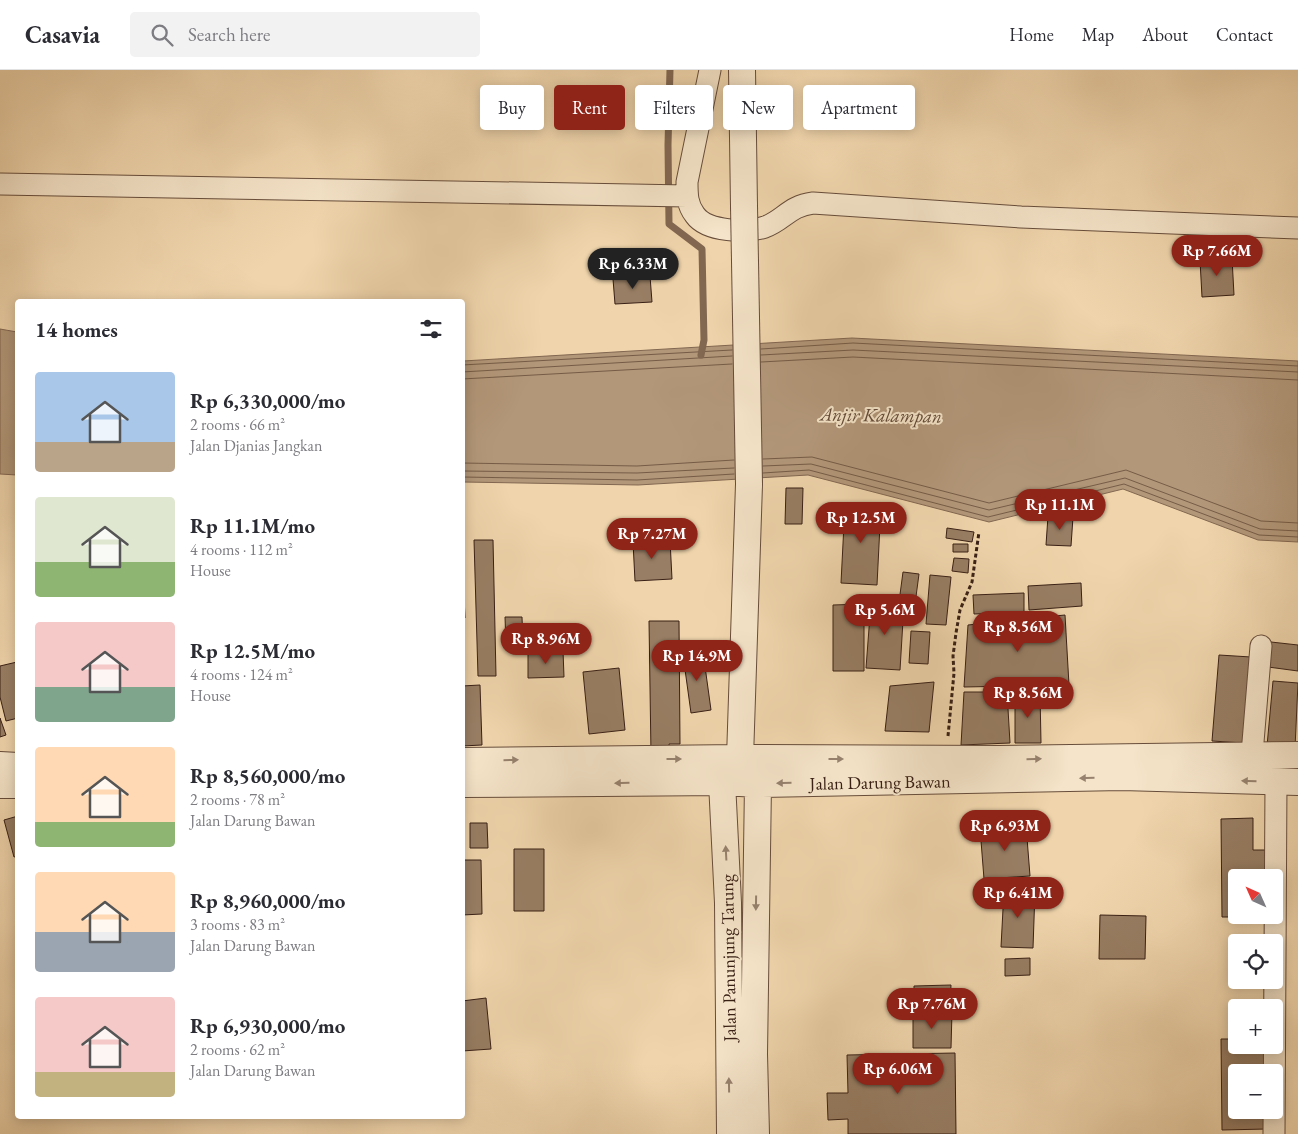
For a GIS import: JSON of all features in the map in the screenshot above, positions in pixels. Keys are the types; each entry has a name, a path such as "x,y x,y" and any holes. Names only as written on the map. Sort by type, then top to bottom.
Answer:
{"street":[{"path":"710,70 687,182 686,196 696,217 703,222 724,229 758,229 768,226 802,204 813,203 1021,217 1298,228"},
{"path":"740,758 749,484 742,70"},
{"path":"0,184 686,196"},
{"path":"1252,754 1261,646"},
{"name":"Jalan Darung Bawan","path":"465,760 551,772 758,784 1252,754 1298,755"},
{"name":"Jalan Darung Bawan","path":"465,784 551,772 740,758 946,759 999,769 1122,777 1287,782"},
{"path":"0,765 15,766"},
{"name":"Jalan Panunjung Tarung","path":"722,782 728,903 741,1055 756,1134"},
{"path":"1274,1134 1287,782"},
{"name":"Jalan Panunjung Tarung","path":"730,1134 741,1055 758,784"},
{"path":"0,785 15,785"}],"path":[{"path":"946,759 956,633 960,610 972,582 979,532"}],"water":[{"path":"0,329 15,332 15,475 0,474"},
{"name":"Anjir Kalampan","path":"852,338 1298,361 1298,542 1258,540 1123,489 989,522 808,475 638,485 465,482 465,361"}],"building":[{"path":"1232,258 1234,295 1202,297 1200,260"},
{"path":"650,276 652,302 615,304 613,279"},
{"path":"786,488 803,488 802,524 785,524"},
{"path":"845,504 881,505 877,585 841,583"},
{"path":"1048,516 1073,517 1071,546 1046,545"},
{"path":"947,528 974,532 972,542 946,538"},
{"path":"474,540 493,540 496,676 478,676"},
{"path":"670,540 672,579 635,581 633,542"},
{"path":"953,544 968,544 968,552 953,552"},
{"path":"954,558 969,559 968,573 952,571"},
{"path":"903,572 919,574 915,604 899,602"},
{"path":"930,575 951,577 946,625 926,624"},
{"path":"1081,583 1082,606 1029,610 1028,586"},
{"path":"1024,593 1024,612 974,614 973,595"},
{"path":"871,602 904,604 900,670 866,668"},
{"path":"864,604 864,671 833,671 833,605"},
{"path":"1065,615 1069,685 964,687 968,625"},
{"path":"505,617 522,617 523,645 506,645"},
{"path":"649,621 679,621 680,744 669,744 670,754 651,754"},
{"path":"911,631 930,632 928,664 909,663"},
{"path":"1271,642 1298,645 1298,671 1268,667"},
{"path":"563,651 564,677 528,678 528,652"},
{"path":"703,652 711,710 691,713 683,655"},
{"path":"1219,655 1251,657 1244,743 1212,741"},
{"path":"15,662 15,719 6,721 0,697 0,666"},
{"path":"619,668 625,730 589,734 583,672"},
{"path":"1273,681 1298,683 1295,748 1267,746"},
{"path":"934,682 929,732 885,731 890,686"},
{"path":"480,685 482,745 465,746 465,686"},
{"path":"964,692 1007,692 1010,743 961,745"},
{"path":"1040,694 1041,743 1015,743 1015,695"},
{"path":"0,718 6,735 0,737"},
{"path":"15,817 15,857 14,857 4,820"},
{"path":"1253,818 1253,850 1269,850 1269,869 1228,869 1228,917 1222,917 1221,819"},
{"path":"470,823 487,823 488,848 470,848"},
{"path":"1026,825 1030,876 984,879 980,828"},
{"path":"514,849 544,849 544,911 514,911"},
{"path":"465,860 481,860 482,914 465,915"},
{"path":"1004,890 1035,891 1033,948 1001,947"},
{"path":"1100,915 1146,916 1145,959 1099,959"},
{"path":"1030,958 1030,975 1005,976 1005,959"},
{"path":"951,985 950,1006 914,1007 914,986"},
{"path":"486,998 491,1049 465,1051 465,1001"},
{"path":"913,1011 952,1012 951,1048 913,1048"},
{"path":"1221,1039 1228,1039 1228,1054 1266,1054 1266,1064 1228,1064 1228,1119 1267,1119 1267,1129 1222,1130"},
{"path":"955,1053 956,1134 848,1134 848,1119 828,1120 827,1093 848,1093 847,1055"}],"waterway":[{"path":"670,70 668,145 669,224 702,249 704,340 701,355"}]}
